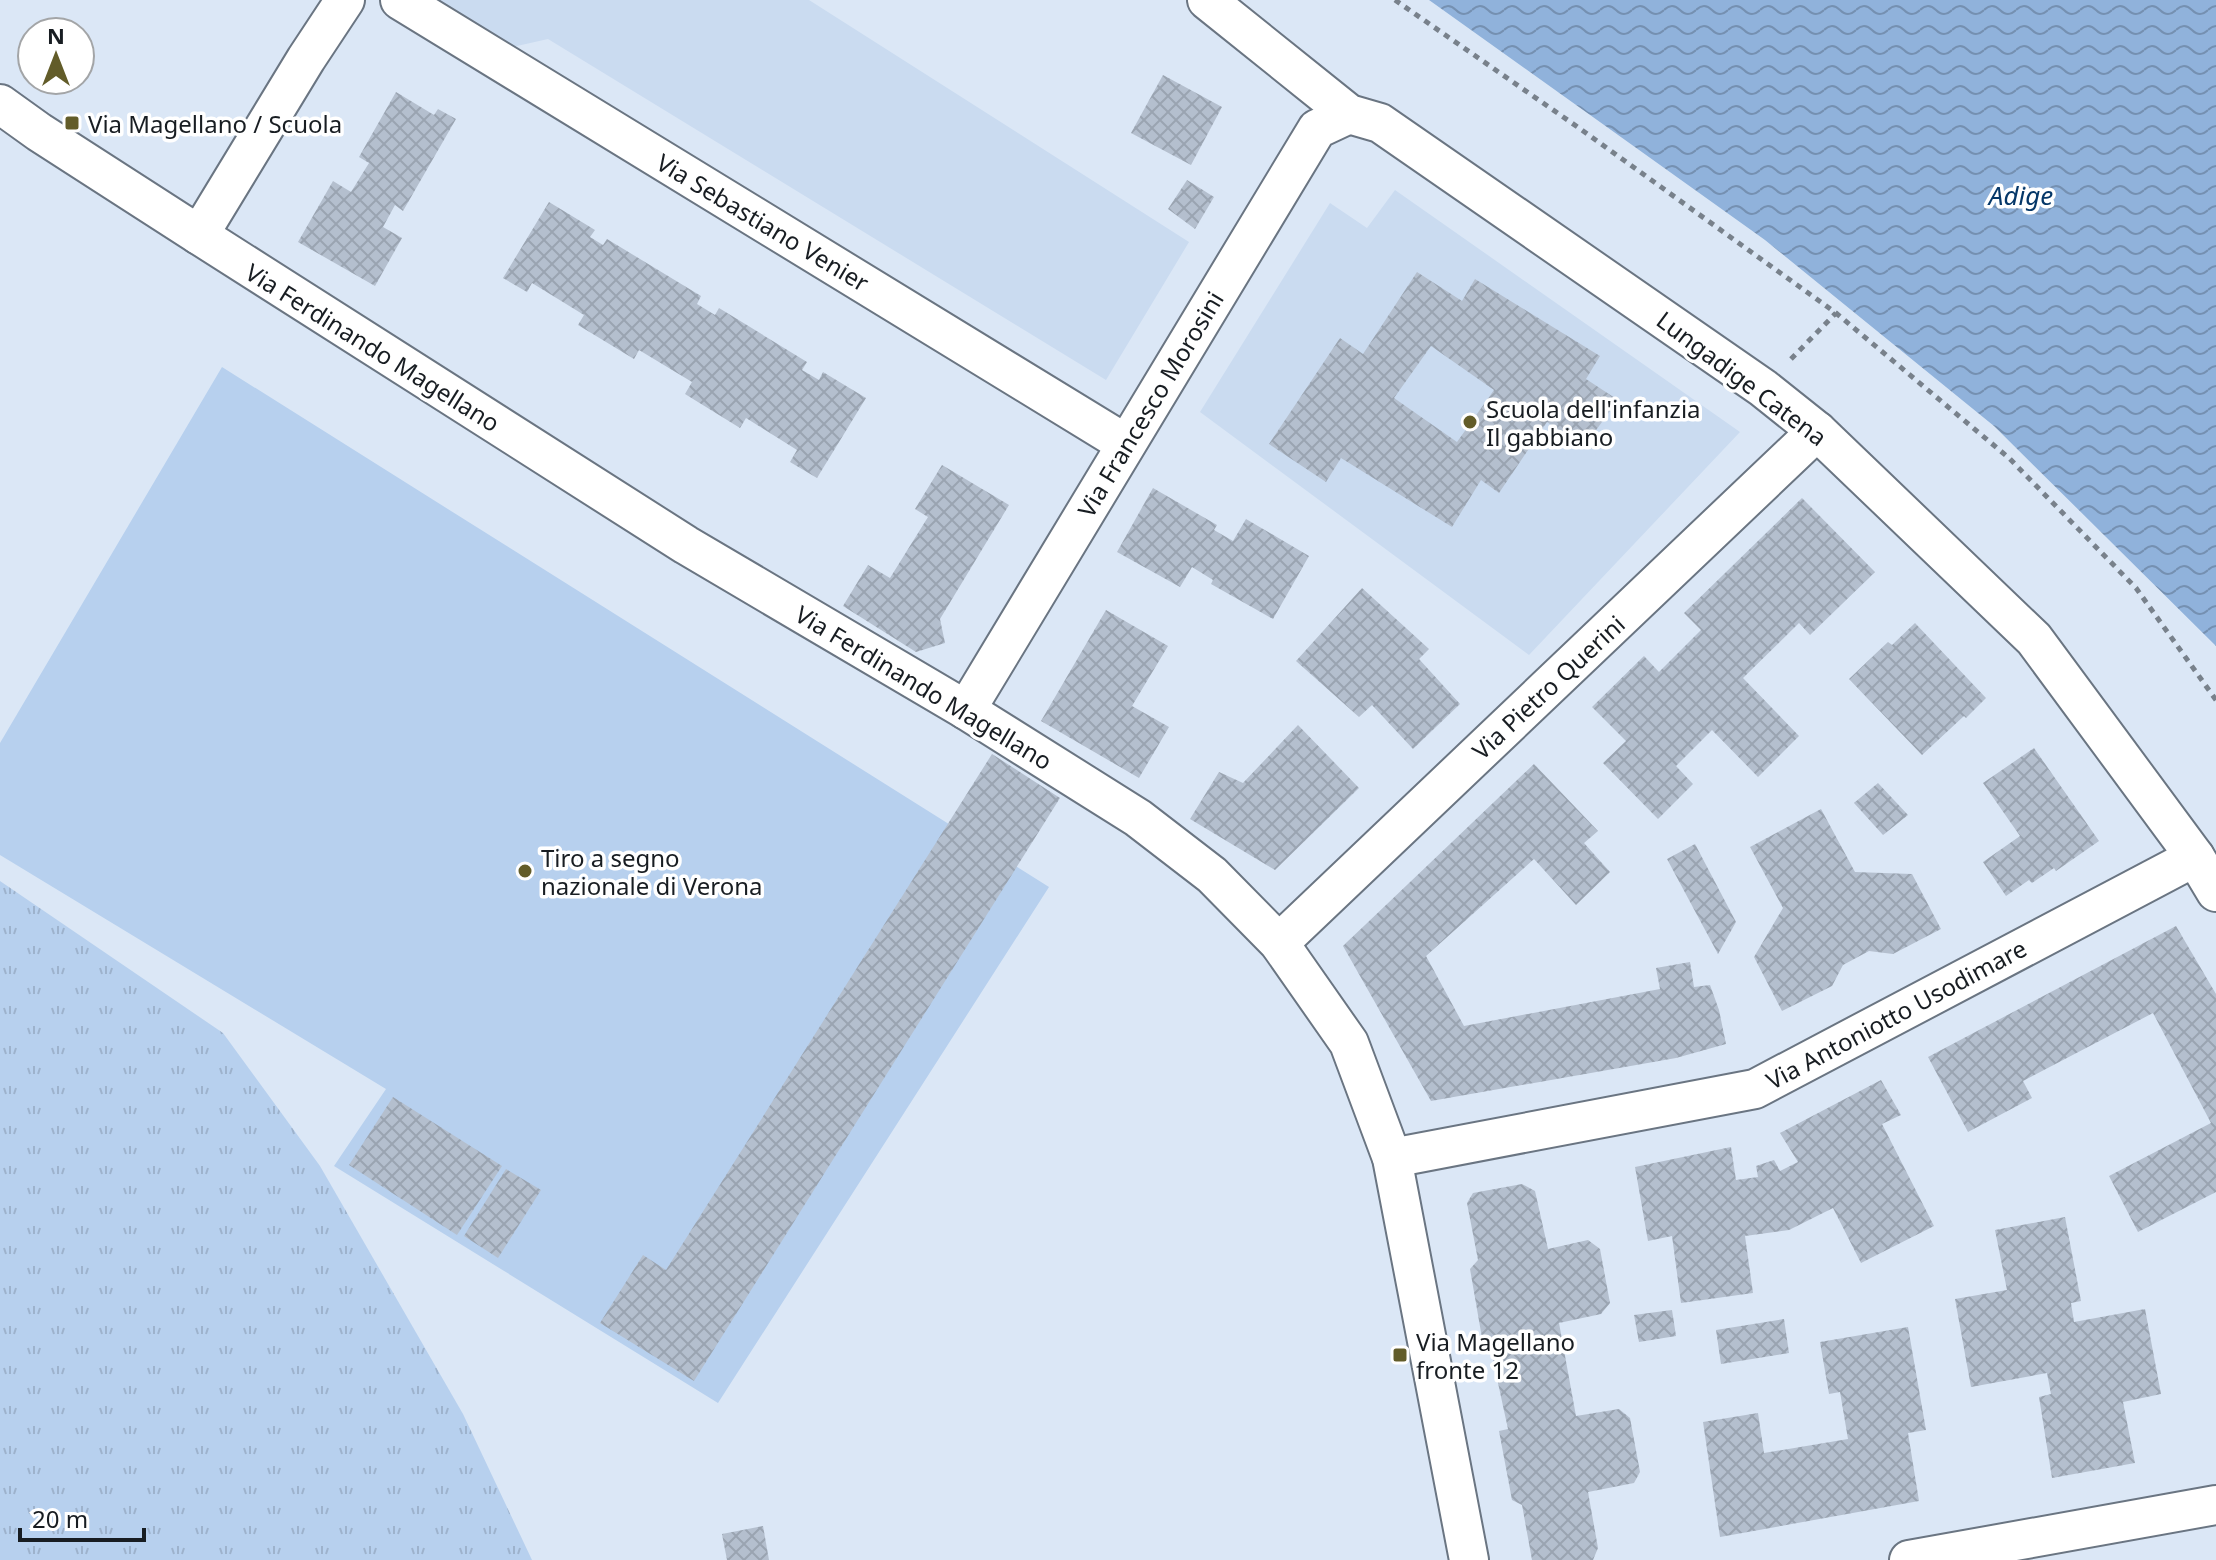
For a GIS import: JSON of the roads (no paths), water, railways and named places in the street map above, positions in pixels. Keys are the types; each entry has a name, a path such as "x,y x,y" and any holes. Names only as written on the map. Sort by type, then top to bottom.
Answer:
{"street":[{"path":"199,235 345,0"},
{"name":"Via Sebastiano Venier","path":"400,0 1126,444"},
{"name":"Lungadige Catena","path":"1207,0 1349,114 1380,123 1763,388 1817,431 2034,639 2195,857 2216,892"},
{"name":"Via Ferdinando Magellano","path":"0,104 199,235 686,545 966,710 1138,818 1212,875 1279,943 1349,1043 1392,1158 1469,1560"},
{"name":"Via Francesco Morosini","path":"966,710 1317,129 1349,114"},
{"name":"Via Pietro Querini","path":"1279,943 1817,431"},
{"name":"Via Antoniotto Usodimare","path":"1392,1158 1755,1089 2195,857"},
{"path":"1909,1560 2068,1547 2216,1505"}],"water":[{"name":"Adige","path":"1429,0 2216,0 2216,646 1994,426 1765,240"}],"place":[{"name":"Via Magellano / Scuola","path":"72,123"},
{"name":"Scuola dell'infanzia Il gabbiano","path":"1470,422"},
{"name":"Tiro a segno nazionale di Verona","path":"525,871"},
{"name":"Via Magellano fronte 12","path":"1400,1355"}]}
